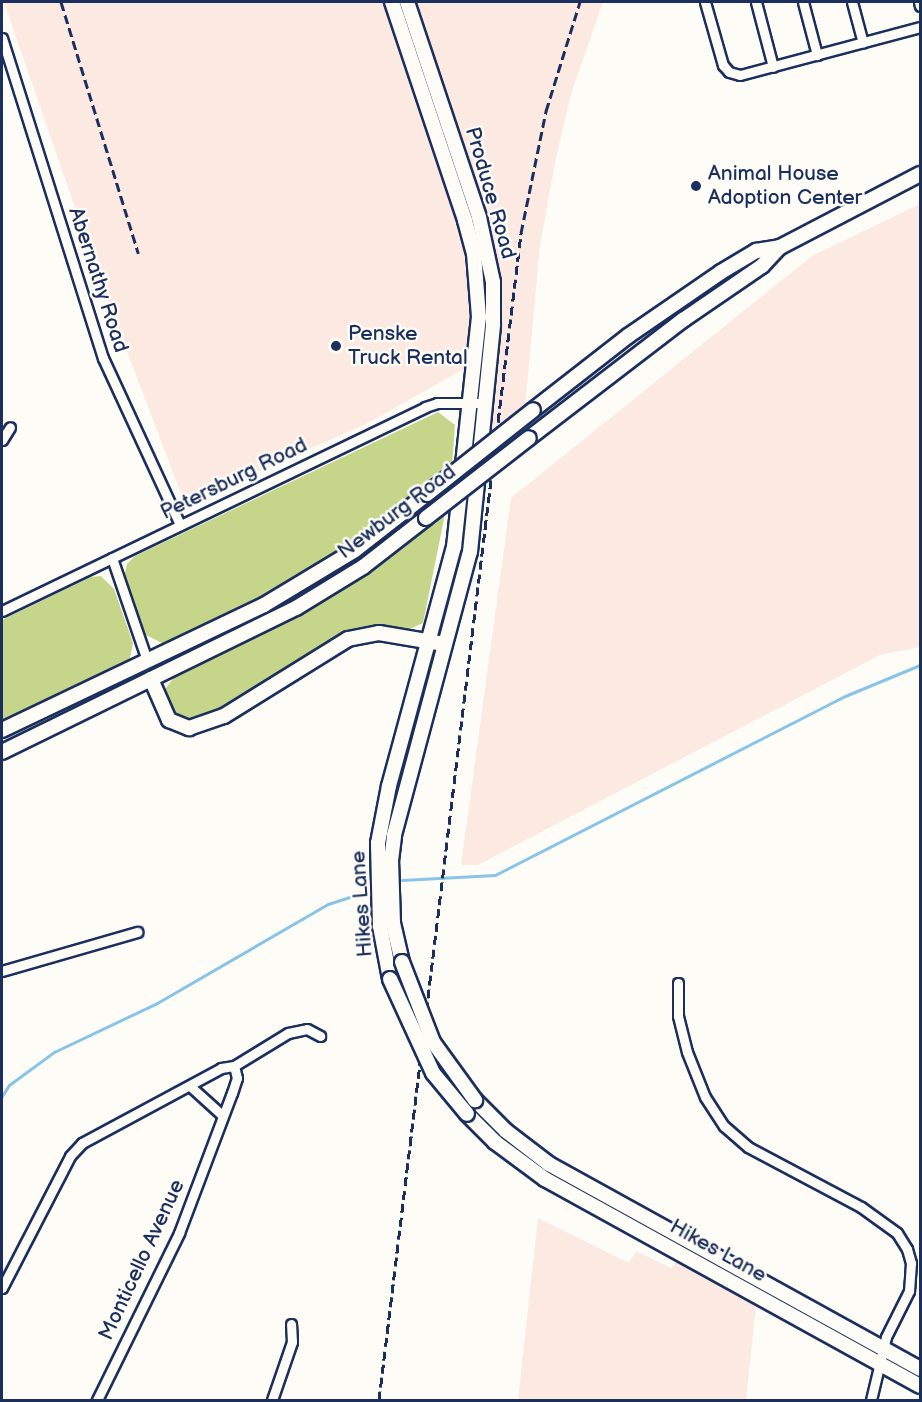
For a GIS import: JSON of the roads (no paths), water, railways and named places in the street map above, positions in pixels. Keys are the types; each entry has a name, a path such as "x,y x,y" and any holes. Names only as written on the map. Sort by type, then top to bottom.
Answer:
{"street":[{"name":"Produce Road","path":"392,2 474,254 479,317 472,400"},
{"name":"Produce Road","path":"408,2 487,248 493,292 487,403"},
{"path":"705,2 729,72 740,75 921,27"},
{"path":"756,2 773,67"},
{"path":"803,2 817,55"},
{"path":"852,2 863,43"},
{"name":"Abernathy Road","path":"2,38 103,358 180,525"},
{"name":"Newburg Road","path":"2,730 264,605 355,550 533,410 693,290 756,251 780,247 921,174"},
{"name":"Newburg Road","path":"2,752 296,608 363,567 682,320 762,266 780,247"},
{"name":"Petersburg Road","path":"2,611 425,407 472,400 487,403"},
{"name":"Hikes Lane","path":"472,400 454,547 431,642 389,786 378,843 380,926 390,979 433,1073 467,1114 495,1142 545,1179 877,1364 921,1386"},
{"name":"Hikes Lane","path":"487,403 470,552 446,645 408,773 394,835 391,861 393,923 402,962 433,1042 475,1100 506,1131 549,1164 921,1369"},
{"path":"2,440 10,427"},
{"path":"112,558 147,660"},
{"path":"151,680 169,720 189,728 224,717 348,639 379,633 446,645"},
{"path":"2,971 137,932"},
{"path":"678,982 678,1016 687,1052 705,1097 724,1126 748,1147 861,1207 903,1241 912,1263 912,1281 882,1349 871,1401"},
{"path":"2,1288 74,1151 92,1137 221,1068 234,1066 296,1030 307,1029 320,1036"},
{"name":"Monticello Avenue","path":"97,1401 179,1233 237,1078 234,1066"},
{"path":"190,1086 222,1115"},
{"path":"272,1401 292,1342 291,1324"}],"waterway":[{"path":"402,880 495,875 845,696 920,665"},
{"path":"2,1096 9,1085 54,1052 157,1003 328,904 364,892"}],"railway":[{"path":"61,2 138,253"},
{"path":"379,1400 521,233 546,111 580,2"}],"place":[{"name":"Animal House Adoption Center","path":"696,186"},
{"name":"Penske Truck Rental","path":"336,346"}]}
